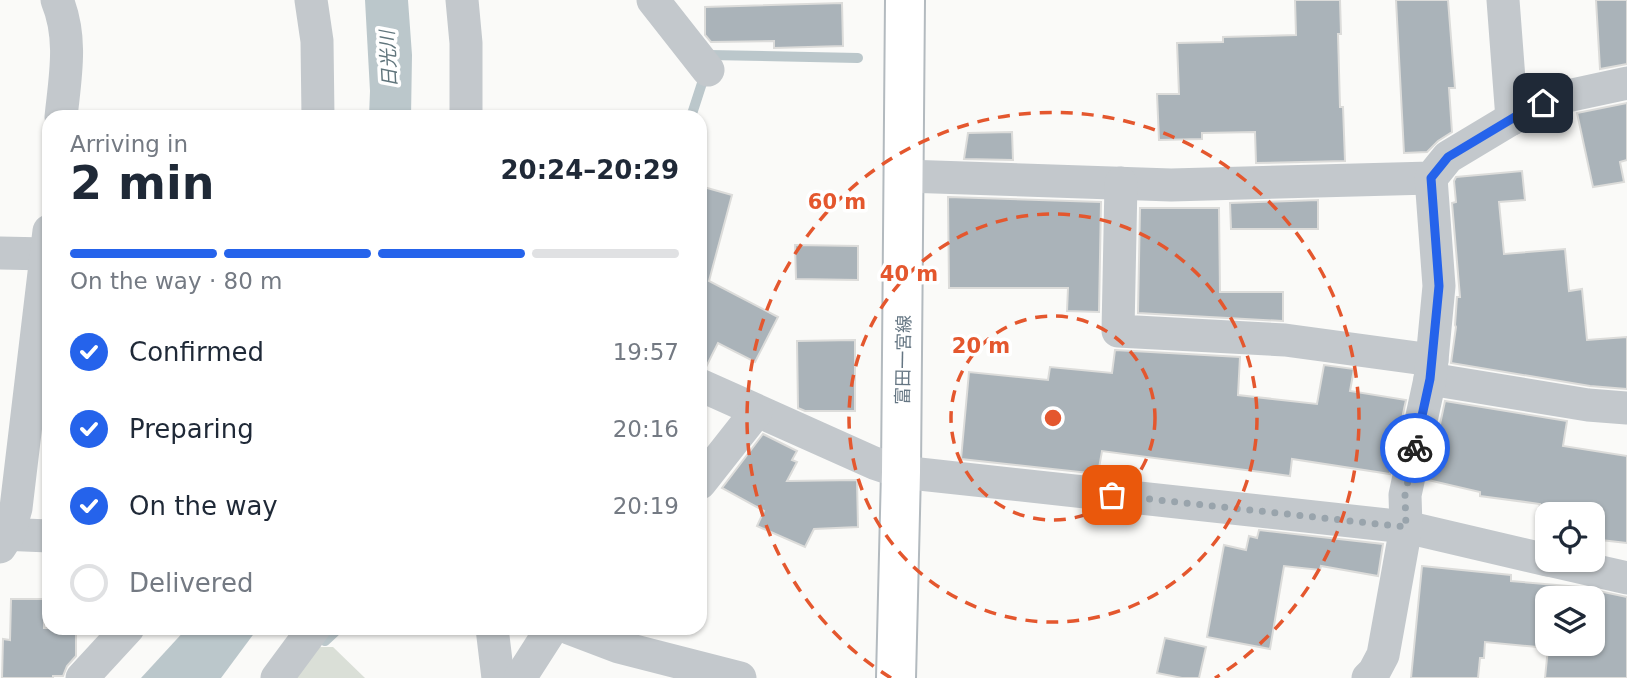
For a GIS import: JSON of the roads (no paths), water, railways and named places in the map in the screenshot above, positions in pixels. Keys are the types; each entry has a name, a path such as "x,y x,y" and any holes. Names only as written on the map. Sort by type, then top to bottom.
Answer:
{"main road":[{"name":"富田一宮線","path":"896,678 905,176 905,0"}],"street":[{"path":"57,0 63,13 68,50 62,110"},
{"path":"311,0 317,41 318,110"},
{"path":"462,0 466,43 466,110"},
{"path":"653,0 708,70"},
{"path":"1503,0 1512,119"},
{"path":"1368,678 1383,655 1406,527 1405,495 1431,370 1439,286 1431,178 1448,157 1528,109 1558,97 1627,83"},
{"path":"905,176 1171,185 1431,178"},
{"path":"1121,183 1118,331 1261,337 1431,370 1588,405 1627,408"},
{"path":"0,253 42,243"},
{"path":"42,292 16,508 3,538 42,536"},
{"path":"707,388 874,463 901,472 1406,527 1535,557"},
{"path":"707,473 756,412"},
{"path":"1601,572 1627,578"},
{"path":"82,678 122,635"},
{"path":"278,678 309,635"},
{"path":"493,635 498,678"},
{"path":"520,678 548,635"},
{"path":"586,635 619,648 740,678"}],"water":[{"name":"日光川","path":"365,0 408,0 412,55 411,110 369,110"},
{"path":"181,635 253,635 221,678 141,678"}],"waterway":[{"path":"709,55 858,58"},
{"path":"693,110 703,80 698,74"},
{"path":"325,641 331,635"}]}
